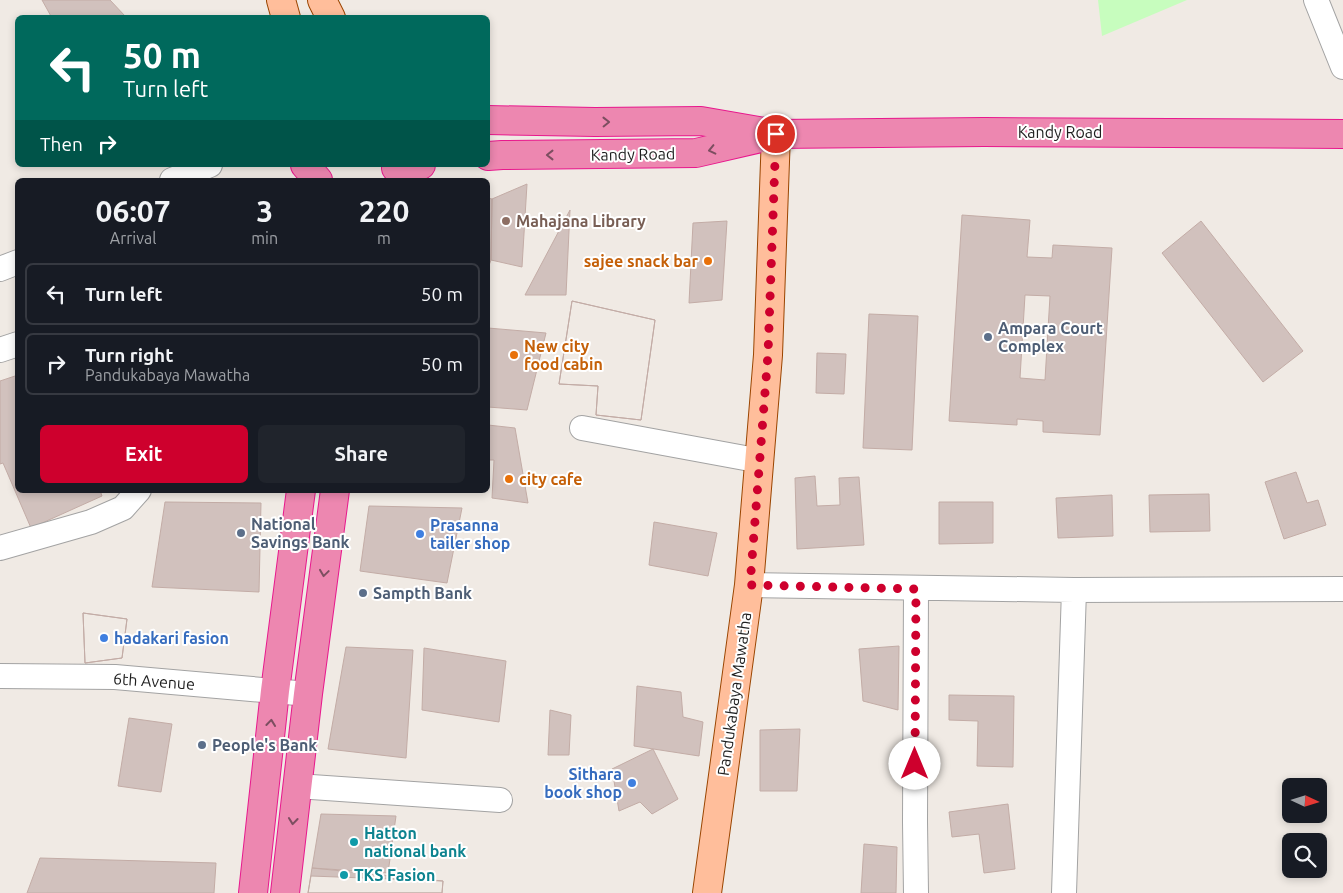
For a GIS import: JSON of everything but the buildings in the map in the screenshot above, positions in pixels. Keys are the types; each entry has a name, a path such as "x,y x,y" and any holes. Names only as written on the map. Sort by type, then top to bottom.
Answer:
{"highway":[{"name":"Kandy Road","path":"490,120 577,122 701,121 776,134 984,132 1343,134"},
{"name":"Kandy Road","path":"490,156 502,154 696,153 776,134"},
{"path":"253,893 275,691 301,493"},
{"path":"286,893 308,694 335,493"}],"main road":[{"path":"281,0 285,15"},
{"path":"322,0 330,15"},
{"name":"Pandukabaya Mawatha","path":"707,893 750,585 768,354 776,134"}],"street":[{"path":"1316,0 1343,67"},
{"path":"177,178 205,167"},
{"path":"0,350 15,345"},
{"path":"582,428 761,461"},
{"path":"0,548 91,522 122,508 136,493"},
{"path":"750,585 916,589 1343,589"},
{"path":"916,589 916,893"},
{"path":"1064,893 1074,590"},
{"name":"6th Avenue","path":"0,676 115,678 308,694"},
{"path":"297,786 500,800"}],"green space":[{"path":"1098,0 1187,0 1102,36"}],"place":[{"name":"Mahajana Library","path":"506,221"},
{"name":"sajee snack bar","path":"708,261"},
{"name":"Ampara Court Complex","path":"988,337"},
{"name":"New city food cabin","path":"514,355"},
{"name":"city cafe","path":"509,479"},
{"name":"National Savings Bank","path":"241,533"},
{"name":"Prasanna tailer shop","path":"420,534"},
{"name":"Sampth Bank","path":"363,593"},
{"name":"hadakari fasion","path":"104,638"},
{"name":"People's Bank","path":"202,745"},
{"name":"Sithara book shop","path":"632,783"},
{"name":"Hatton national bank","path":"354,842"},
{"name":"TKS Fasion","path":"344,875"}],"route":[{"path":"776,134 768,354 750,585 916,589 915,764"}]}
